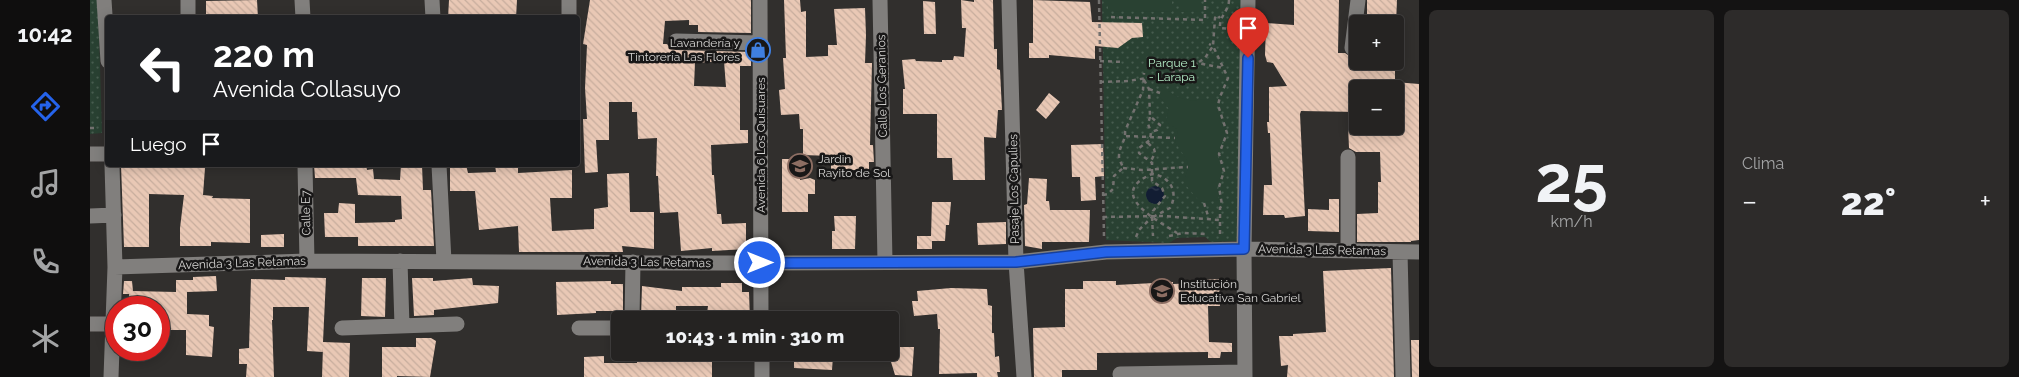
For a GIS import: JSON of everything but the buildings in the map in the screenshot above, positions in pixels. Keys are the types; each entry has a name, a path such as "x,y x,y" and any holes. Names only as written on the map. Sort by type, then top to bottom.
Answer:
{"street":[{"path":"104,0 105,15"},
{"path":"188,0 188,15"},
{"path":"302,0 303,15"},
{"path":"432,0 433,15"},
{"path":"568,15 569,0"},
{"name":"Avenida 6 Los Quisuares","path":"760,0 762,311"},
{"name":"Calle Los Geranios","path":"880,0 885,262"},
{"name":"Pasaje Los Capulies","path":"1009,0 1016,262 1024,377"},
{"path":"1120,374 1245,374 1244,249 1248,0"},
{"path":"1356,15 1358,0"},
{"path":"676,40 761,43"},
{"path":"90,154 105,154"},
{"path":"1348,157 1348,251"},
{"path":"112,167 114,296"},
{"name":"Calle E7","path":"305,167 307,261"},
{"path":"439,167 444,261"},
{"path":"90,216 114,215"},
{"name":"Avenida 3 Las Retamas","path":"115,267 307,261 1016,262 1106,252 1244,249 1419,252"},
{"path":"1400,252 1403,377"},
{"path":"400,261 402,326"},
{"path":"632,311 634,262"},
{"path":"90,324 105,324"},
{"path":"342,328 457,324"},
{"path":"579,328 611,328"},
{"path":"111,377 112,361"},
{"path":"762,361 762,377"}],"path":[{"path":"1099,0 1104,237 1112,237"},
{"path":"1111,17 1205,20 1205,0"},
{"path":"1229,0 1228,8 1220,18 1220,28 1233,29"},
{"path":"1220,18 1218,15 1214,18 1213,46 1228,78 1220,97 1218,109 1227,133 1219,154 1224,171 1218,192 1222,205 1220,208 1220,234"},
{"path":"1209,44 1213,46"},
{"path":"1100,82 1128,81 1179,71 1202,61 1213,46"},
{"path":"1100,61 1124,62"},
{"path":"1198,63 1223,68"},
{"path":"1123,168 1119,155 1126,136 1125,131 1143,90 1144,73"},
{"path":"1144,78 1149,89 1150,116 1148,124 1151,132 1148,143 1139,148 1139,154 1151,162"},
{"path":"1149,89 1160,93"},
{"path":"1150,116 1160,125 1157,130 1151,132"},
{"path":"90,128 97,128"},
{"path":"1126,136 1175,138"},
{"path":"1148,143 1155,153 1151,162 1152,181 1162,188 1165,196 1152,217 1152,236"},
{"path":"1103,195 1108,194 1113,189 1114,176 1123,168 1142,170 1152,168 1188,168"},
{"path":"1136,236 1139,230 1152,217 1170,208 1174,194 1173,188 1166,179 1152,174 1142,178 1136,185 1133,191 1136,203 1152,217 1178,233"},
{"path":"1204,203 1209,219"},
{"path":"1103,217 1220,220"},
{"path":"1128,236 1168,236 1178,233 1210,234"}],"green space":[{"path":"90,0 98,0 102,133 90,134"},
{"name":"Parque 1 - Larapa","path":"1102,0 1241,0 1239,239 1236,241 1211,242 1205,237 1177,238 1169,243 1106,240"},
{"path":"1108,0 1172,0 1172,12 1108,11"},
{"path":"1180,0 1201,0 1201,11 1180,12"},
{"path":"1163,88 1175,96 1185,99 1206,99 1216,102 1217,112 1226,133 1217,154 1222,170 1217,189 1219,200 1200,202 1185,184 1188,168 1187,160 1175,142 1178,130 1166,120 1169,109 1160,97 1160,89"}],"water":[{"path":"1155,186 1161,189 1164,195 1161,201 1155,204 1149,201 1146,195 1149,189"}],"place":[{"name":"Lavandería y Tintorería Las Flores","path":"758,50"},
{"name":"Jardin Rayito de Sol","path":"800,166"},
{"name":"Institución Educativa San Gabriel","path":"1162,291"}],"route":[{"path":"760,263 1016,262 1106,252 1244,249 1248,58"}]}
